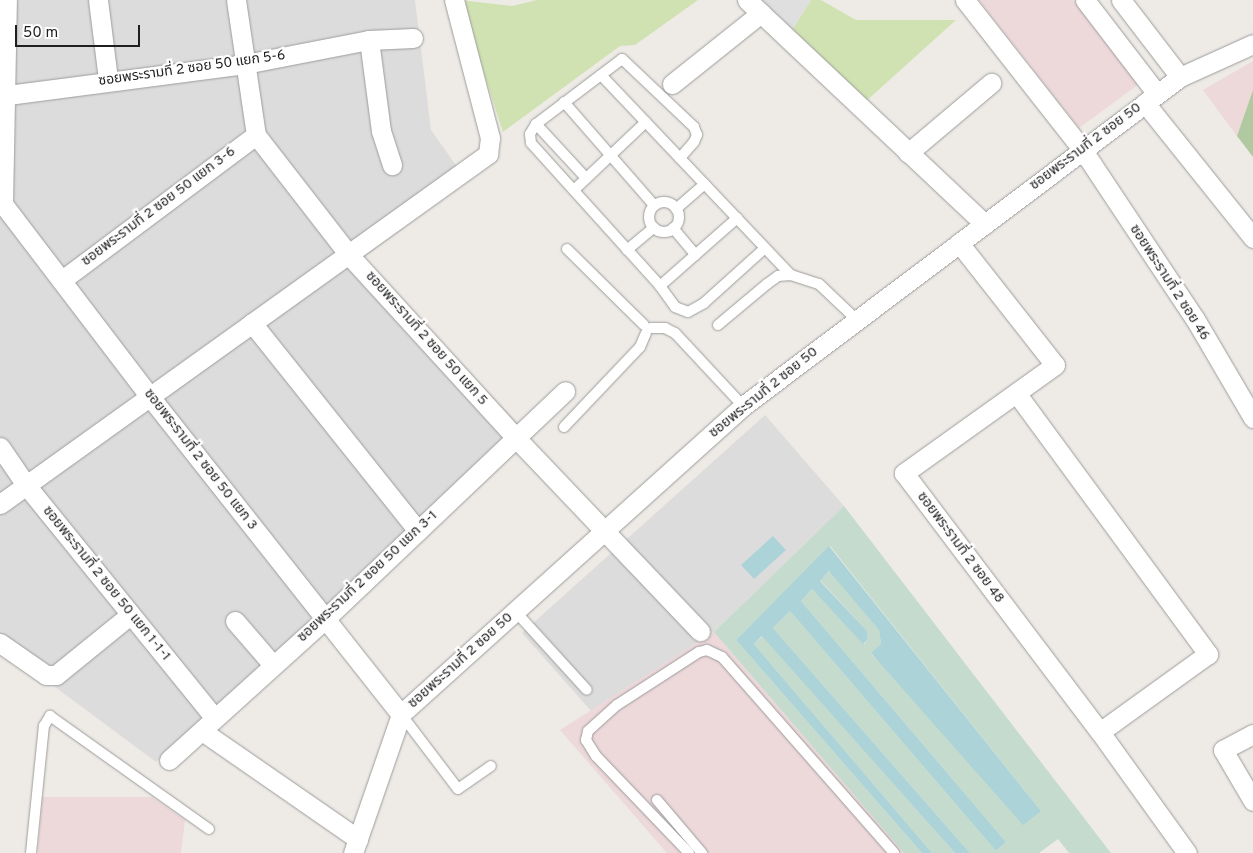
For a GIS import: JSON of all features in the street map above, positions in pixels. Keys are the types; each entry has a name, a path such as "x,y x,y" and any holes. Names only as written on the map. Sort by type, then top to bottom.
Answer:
{"street":[{"path":"1,204 2,96 6,0"},
{"path":"98,0 108,79"},
{"name":"ซอยพระรามที่ 2 ซอย 50 แยก 5","path":"236,0 256,135 349,254 516,438 700,631"},
{"path":"0,504 151,398 252,323 488,154 490,138 454,0"},
{"path":"747,0 985,224"},
{"name":"ซอยพระรามที่ 2 ซอย 46","path":"965,0 1082,149 1195,319 1253,418"},
{"path":"1086,0 1151,98 1253,238"},
{"path":"1121,0 1180,77"},
{"path":"672,84 761,14"},
{"name":"ซอยพระรามที่ 2 ซอย 50 แยก 5-6","path":"2,96 108,79 245,64 369,40 413,38"},
{"path":"369,40 381,131 392,165"},
{"name":"ซอยพระรามที่ 2 ซอย 50","path":"355,846 401,714 743,406 1180,77 1253,44"},
{"path":"908,153 991,83"},
{"name":"ซอยพระรามที่ 2 ซอย 50 แยก 3-6","path":"62,280 256,135"},
{"name":"ซอยพระรามที่ 2 ซอย 50 แยก 3","path":"1,204 62,280 151,398 401,714"},
{"name":"ซอยพระรามที่ 2 ซอย 48","path":"959,243 1055,365 904,472 1100,732 1187,853"},
{"path":"252,323 418,531"},
{"name":"ซอยพระรามที่ 2 ซอย 50 แยก 3-1","path":"169,760 325,619 565,392"},
{"path":"1016,394 1208,654 1100,732"},
{"name":"ซอยพระรามที่ 2 ซอย 50 แยก 1-1-1","path":"0,447 26,485 130,615 208,724 355,846"},
{"path":"0,643 46,675 56,675 130,615"},
{"path":"235,621 273,665"},
{"path":"1253,734 1223,750 1253,801"}],"lane":[{"path":"680,158 697,135 686,117 622,59 536,124 530,134 531,143 660,286 675,307 688,312 704,303 765,248"},
{"path":"601,75 791,275 819,284 857,320"},
{"path":"564,102 654,205"},
{"path":"574,190 646,122"},
{"path":"536,124 586,178"},
{"path":"676,209 705,184"},
{"path":"668,202 676,209 679,219 673,228 664,232 654,227 649,218 654,205 668,202"},
{"path":"660,286 737,218"},
{"path":"627,250 654,227"},
{"path":"673,228 696,255"},
{"path":"567,249 647,328 665,328 675,332 743,406"},
{"path":"718,325 772,280 791,275"},
{"path":"564,427 640,347 647,328"},
{"path":"516,612 587,690"},
{"path":"689,853 596,756 586,740 588,731 599,721 699,652 716,652 894,853"},
{"path":"401,714 458,789 490,766"},
{"path":"31,853 44,726 50,716 209,829"},
{"path":"657,800 702,853"}],"shaded area":[{"path":"0,0 415,0 431,130 467,181 363,258 518,424 408,531 156,762 0,646"},
{"path":"755,0 811,0 790,33"},
{"path":"979,0 1073,0 1139,84 1079,128"},
{"path":"1253,61 1253,90 1237,136 1203,90"},
{"path":"765,415 844,506 714,632 591,711 522,633"},
{"path":"714,632 904,853 667,853 560,730"},
{"path":"42,797 152,797 185,820 181,853 38,853"}],"green space":[{"path":"460,0 512,6 537,0 698,0 635,45 620,46 503,132"},
{"path":"811,0 821,0 856,20 956,20 864,103 790,33"},
{"path":"1253,90 1253,157 1237,136"},
{"path":"844,506 1111,853 1069,853 1058,839 1039,853 970,853 773,628 790,611 996,851 1006,842 801,601 812,589 864,644 868,639 867,631 820,580 830,571 879,630 881,644 871,654 1041,811 830,546 736,640 922,853 904,853 714,632"},
{"path":"763,636 955,853 932,853 754,644"}],"water":[{"path":"773,536 786,550 754,579 741,565"},
{"path":"829,546 1041,811 1023,825 871,653 881,644 879,630 829,571 820,581 867,631 868,639 863,644 812,589 801,601 1006,842 996,851 790,611 773,628 970,853 955,853 762,636 754,644 932,853 922,853 736,640"}]}
